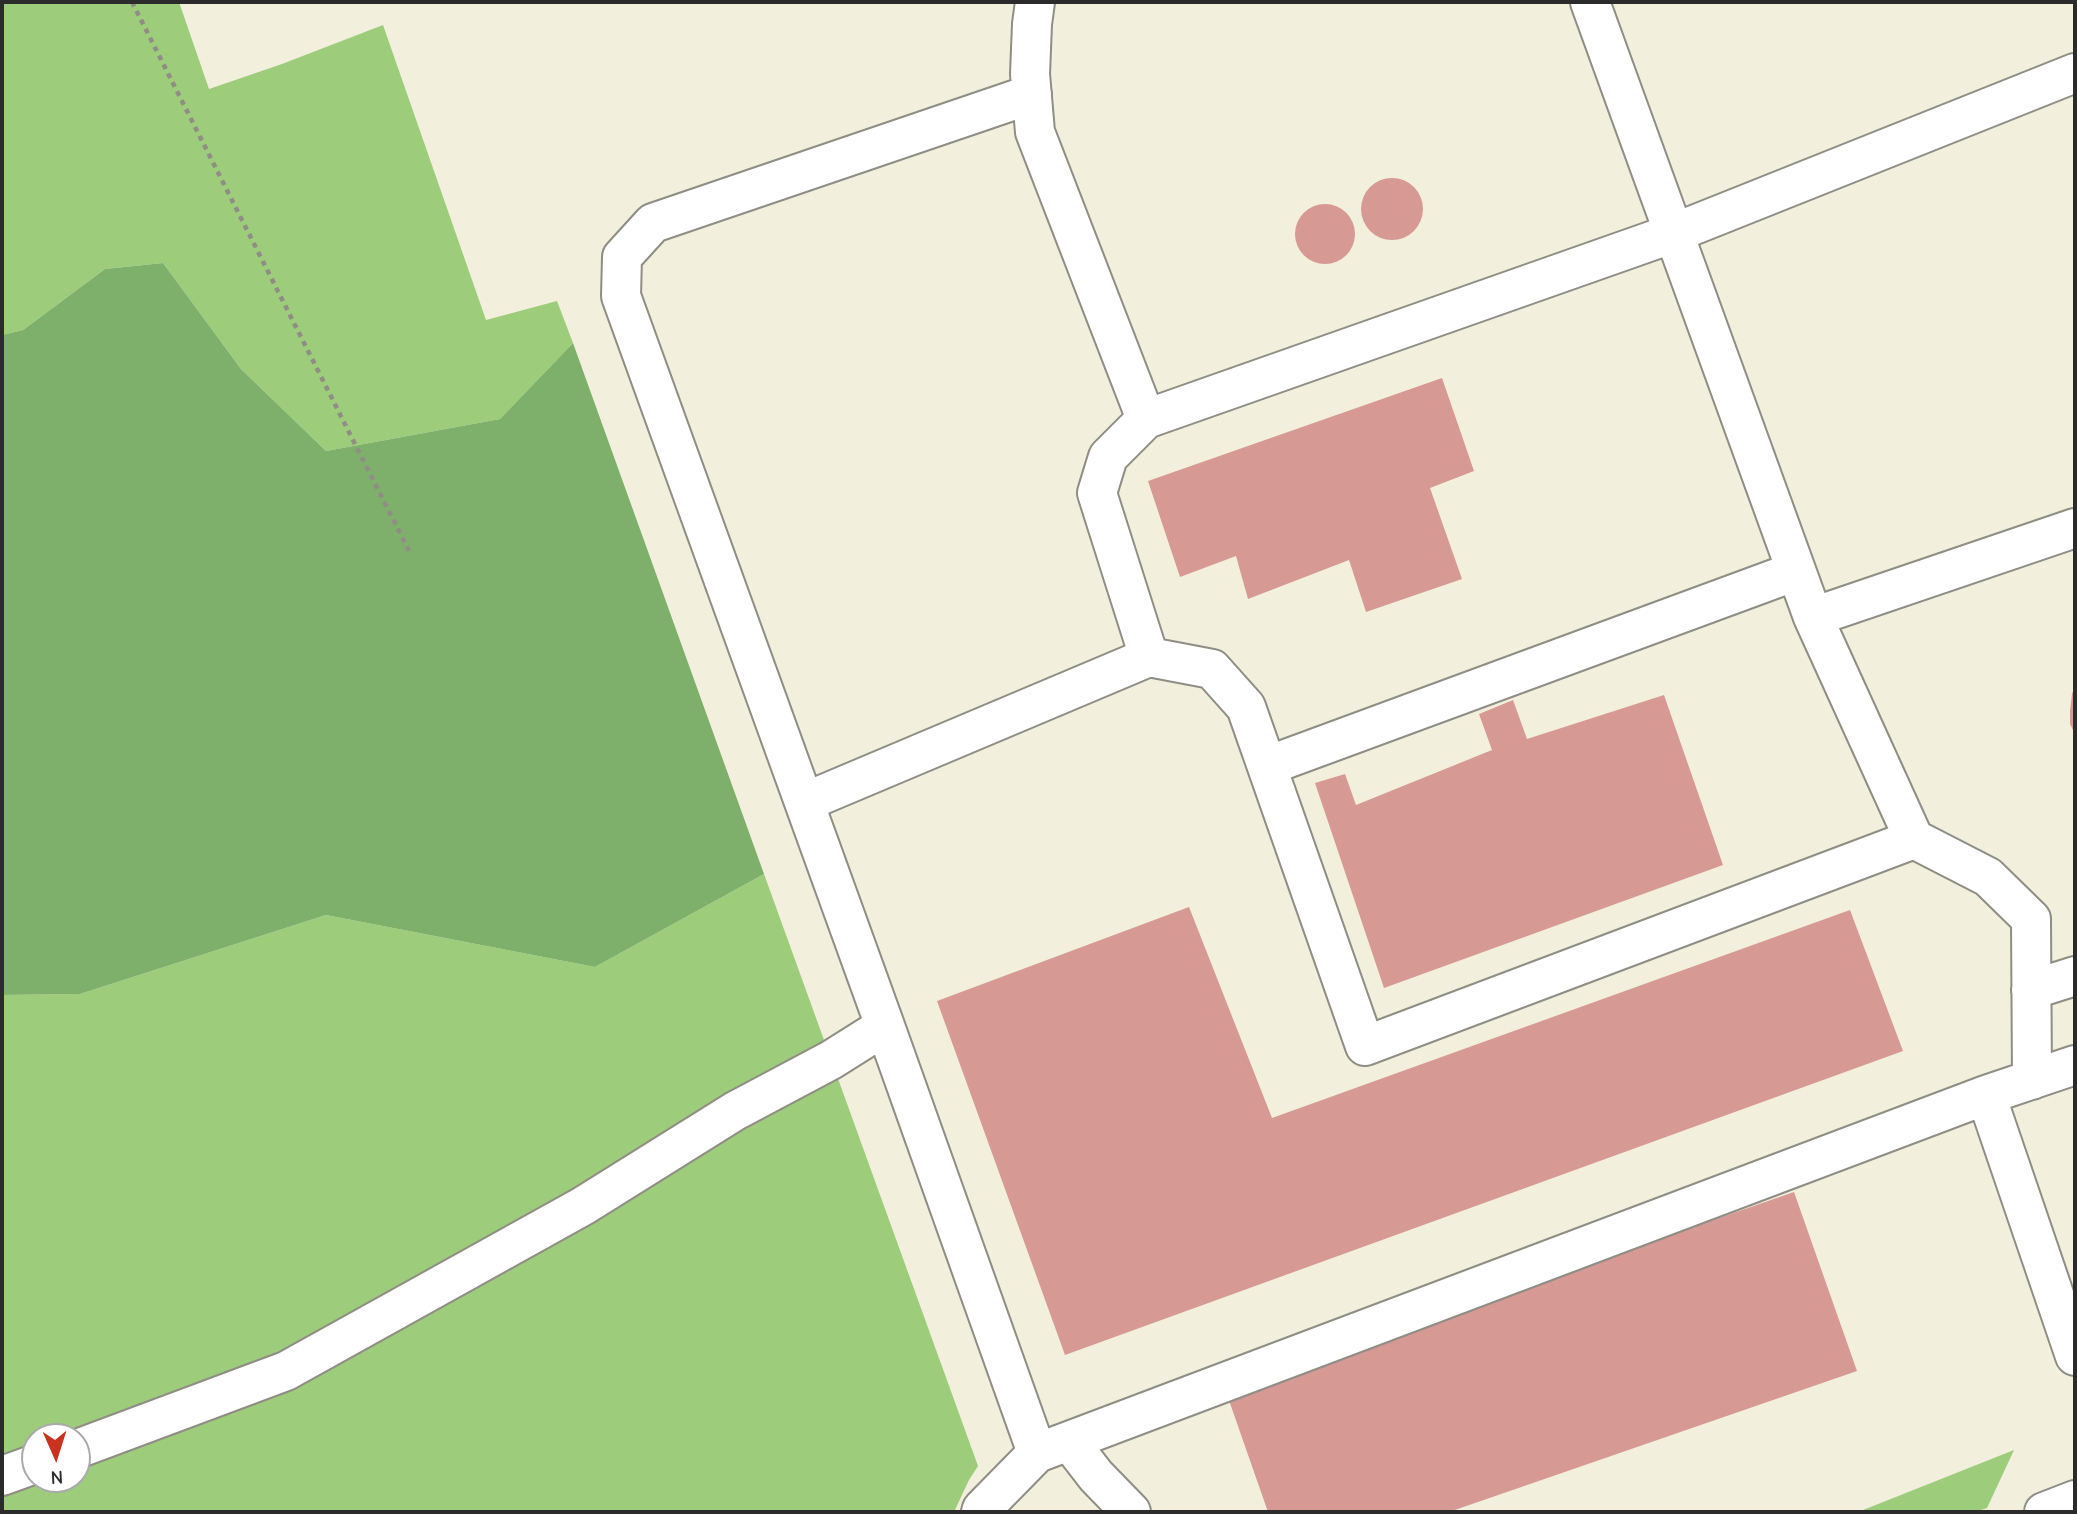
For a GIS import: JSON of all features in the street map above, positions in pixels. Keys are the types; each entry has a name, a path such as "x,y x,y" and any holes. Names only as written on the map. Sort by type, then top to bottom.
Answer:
{"lane":[{"path":"1035,2 1031,94 1035,132 1146,419"},
{"path":"1590,2 1813,617 1914,839 1987,877 2031,919 2032,1080"},
{"path":"1149,657 1097,493 1108,457 1146,419 1674,233 2075,73"},
{"path":"1031,94 653,223 622,257 621,296 885,1026 1053,1447 1096,1476 1131,1512"},
{"path":"1813,617 2075,528"},
{"path":"1267,766 1796,571"},
{"path":"804,802 1149,657 1212,669 1246,707 1365,1046 1914,839"},
{"path":"2031,990 2075,976"},
{"path":"91,1444 286,1371 583,1206 735,1111 831,1060 885,1026"},
{"path":"981,1512 1053,1447 1986,1096 2075,1065"},
{"path":"1986,1096 2075,1356"},
{"path":"2,1476 21,1469"},
{"path":"2044,1512 2075,1500"}],"path":[{"path":"132,2 411,555"}],"green space":[{"path":"2,2 179,2 209,89 383,25 486,320 557,301 573,343 500,419 326,451 241,369 163,263 105,269 23,330 2,335"},
{"path":"163,263 241,369 326,451 500,419 573,343 764,874 595,967 326,915 80,994 2,995 2,335 23,330 105,269"},
{"path":"764,874 978,1466 954,1512 2,1512 2,995 80,994 326,915 595,967"},
{"path":"2014,1450 1987,1508 1975,1512 1858,1512"}],"building":[{"path":"1392,178 1414,187 1423,209 1414,231 1392,240 1370,231 1361,209 1370,187"},
{"path":"1325,204 1342,209 1350,217 1355,234 1350,251 1342,259 1325,264 1308,259 1300,251 1295,234 1300,217 1308,209"},
{"path":"1442,378 1474,471 1430,488 1462,579 1366,612 1349,560 1248,599 1236,556 1180,577 1148,481"},
{"path":"2075,685 2075,734 2070,724 2070,711"},
{"path":"1664,695 1723,865 1384,988 1315,783 1345,774 1356,805 1492,750 1479,714 1513,700 1527,739"},
{"path":"1189,907 1272,1118 1850,910 1903,1051 1065,1355 937,1001"},
{"path":"1794,1192 1857,1371 1449,1512 1268,1512 1225,1389"}]}
